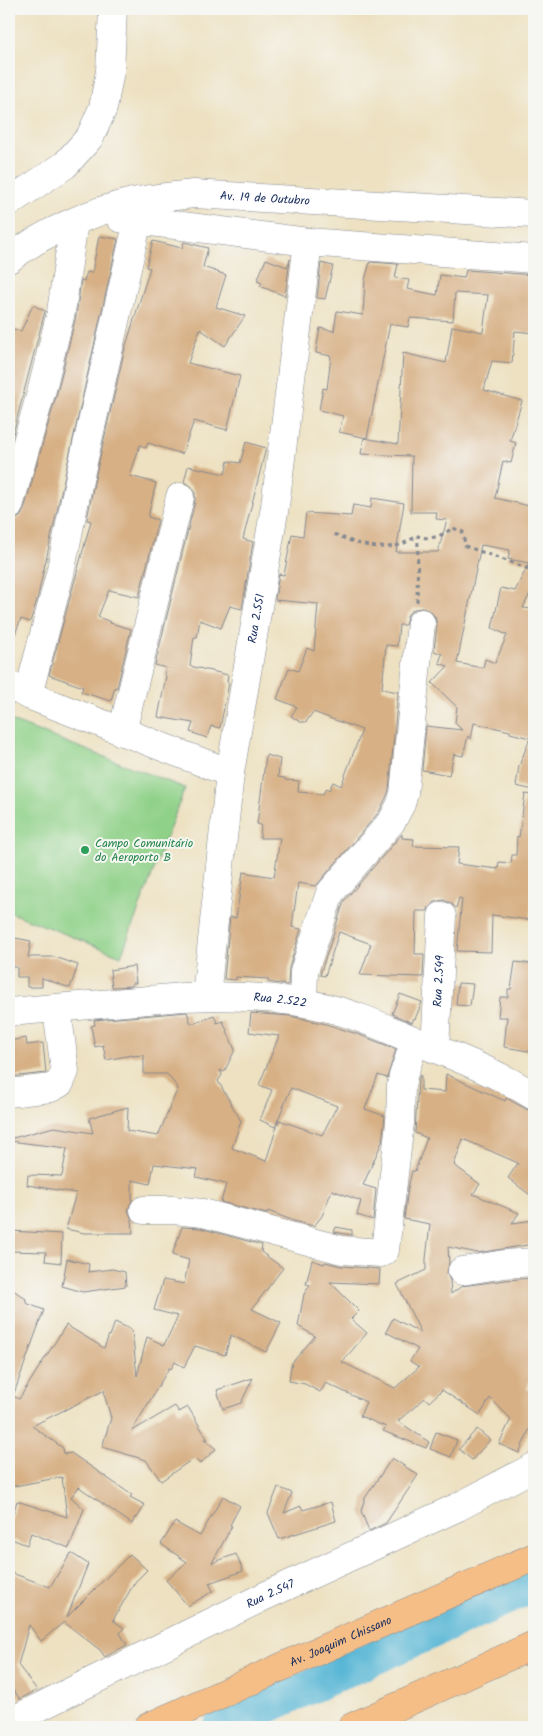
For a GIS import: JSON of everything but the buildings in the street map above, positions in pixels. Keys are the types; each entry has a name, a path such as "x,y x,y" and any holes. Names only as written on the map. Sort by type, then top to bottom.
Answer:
{"main road":[{"name":"Av. Joaquim Chissano","path":"148,1727 534,1557"},
{"path":"352,1727 534,1645"}],"street":[{"path":"12,197 65,165 90,137 103,108 110,71 112,9"},
{"name":"Av. 19 de Outubro","path":"9,259 48,235 85,218 132,202 194,194 534,214"},
{"path":"9,506 42,389 85,218 138,220 308,242 534,259"},
{"path":"138,220 62,564 18,690 230,774"},
{"name":"Rua 2.551","path":"206,996 230,774 275,506 308,242"},
{"path":"122,732 180,497"},
{"path":"303,1002 306,962 330,893 392,821 401,804 404,793 420,623"},
{"name":"Rua 2.549","path":"144,1210 203,1213 342,1250 382,1253 385,1250 388,1232 400,1123 401,1086 403,1076 425,1045 442,916"},
{"name":"Rua 2.522","path":"9,1012 206,996 276,998 303,1002 330,1008 458,1056 534,1096"},
{"path":"9,1094 51,1088 60,1083 65,1072 57,1009"},
{"path":"462,1271 504,1264 534,1262"},
{"name":"Rua 2.547","path":"9,1722 267,1595 458,1507 534,1467"}],"path":[{"path":"334,534 357,544 372,547 397,546 418,536 424,538 441,537 453,528 463,532 465,546 534,572"},
{"path":"418,536 417,609 420,623"}],"green space":[{"name":"Campo Comunitário do Aeroporto B","path":"9,720 185,788 121,956 9,912"}],"waterway":[{"path":"221,1727 534,1585"}],"place":[{"name":"Campo Comunitário do Aeroporto B","path":"85,850"}]}
